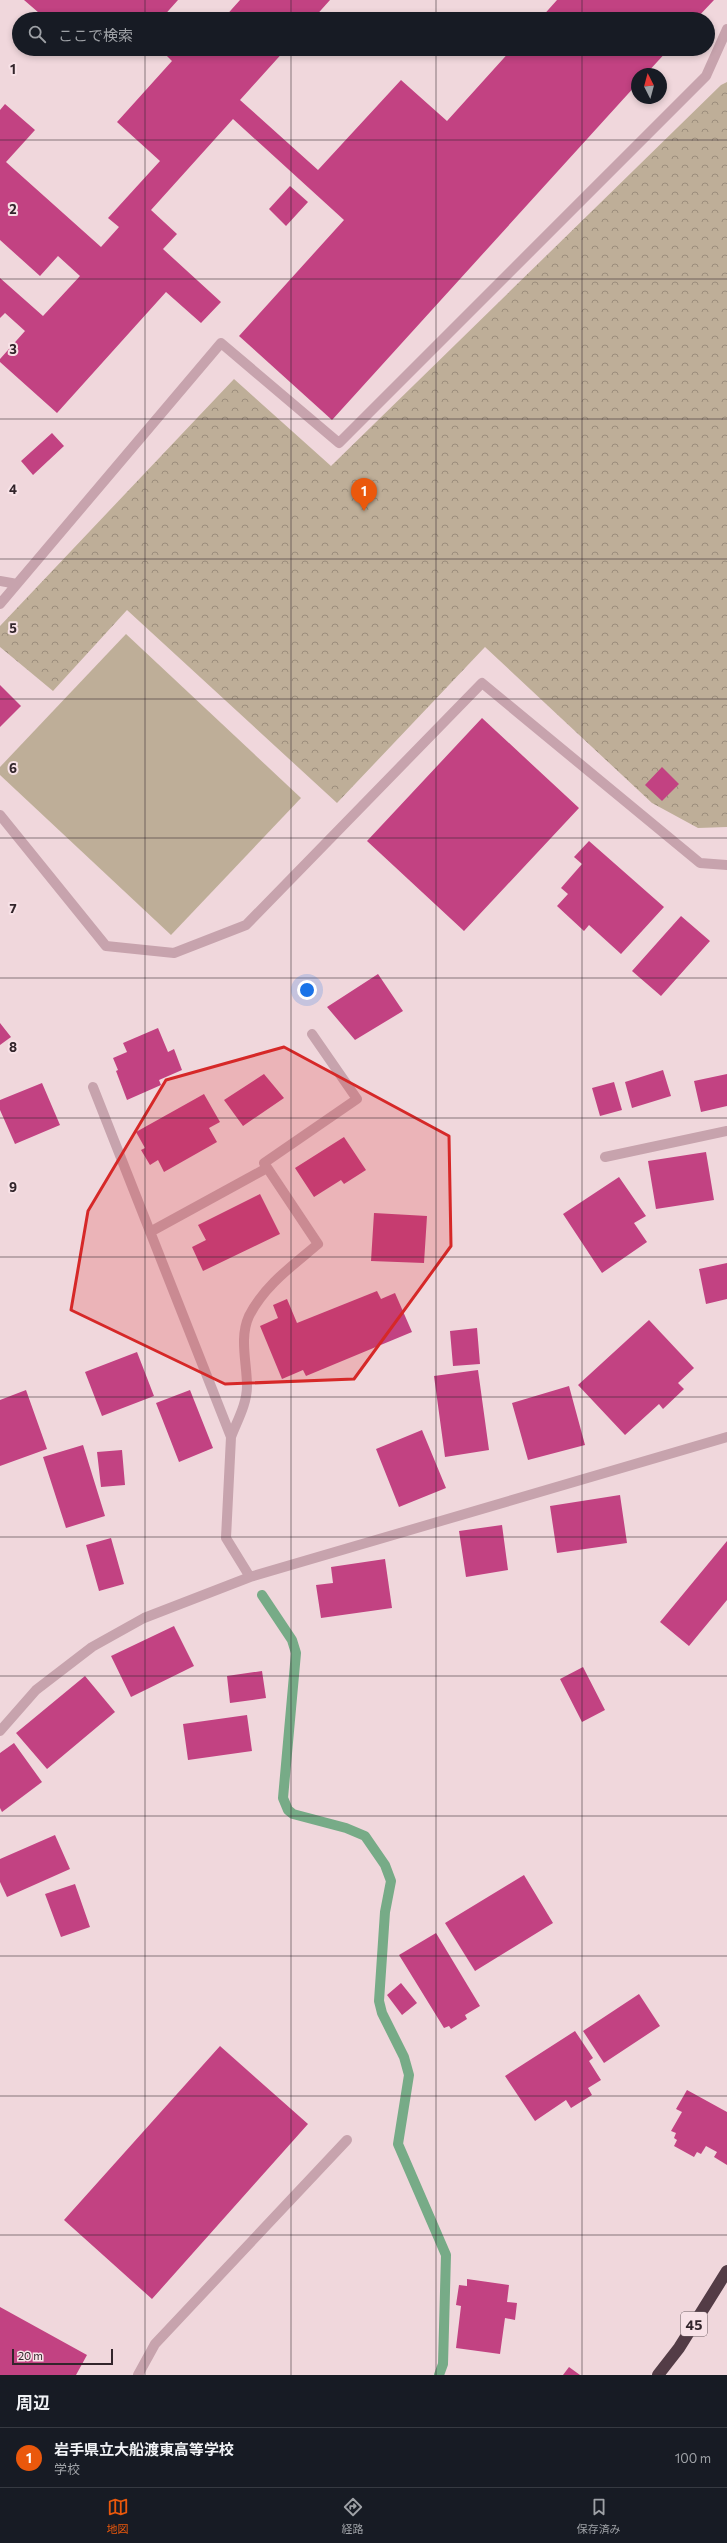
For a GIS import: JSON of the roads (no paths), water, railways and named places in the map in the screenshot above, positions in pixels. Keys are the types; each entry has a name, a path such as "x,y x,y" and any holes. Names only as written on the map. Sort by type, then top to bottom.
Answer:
{"highway":[{"name":"45","path":"658,2375 679,2348 727,2271"}],"street":[{"path":"715,56 727,29"},
{"path":"0,604 221,343 339,443 706,76 715,56"},
{"path":"0,582 17,584"},
{"path":"0,815 106,946 174,953 246,925 482,683 700,863 727,865"},
{"path":"250,1577 226,1538 231,1437 246,1399 247,1385 243,1347 248,1318 266,1289 318,1244 264,1163 357,1099 312,1034"},
{"path":"93,1087 231,1437"},
{"path":"605,1157 727,1131"},
{"path":"150,1232 267,1168"},
{"path":"0,1731 36,1690 92,1647 144,1618 250,1577 727,1437"},
{"path":"138,2375 155,2344 347,2140"}],"waterway":[{"path":"262,1595 292,1640 296,1653 283,1798 288,1810 293,1814 346,1828 365,1836 385,1865 391,1881 385,1912 379,2001 382,2013 404,2057 409,2075 398,2144 446,2255 443,2364 439,2375"}],"place":[{"name":"岩手県立大船渡東高等学校","path":"364,511"}]}
